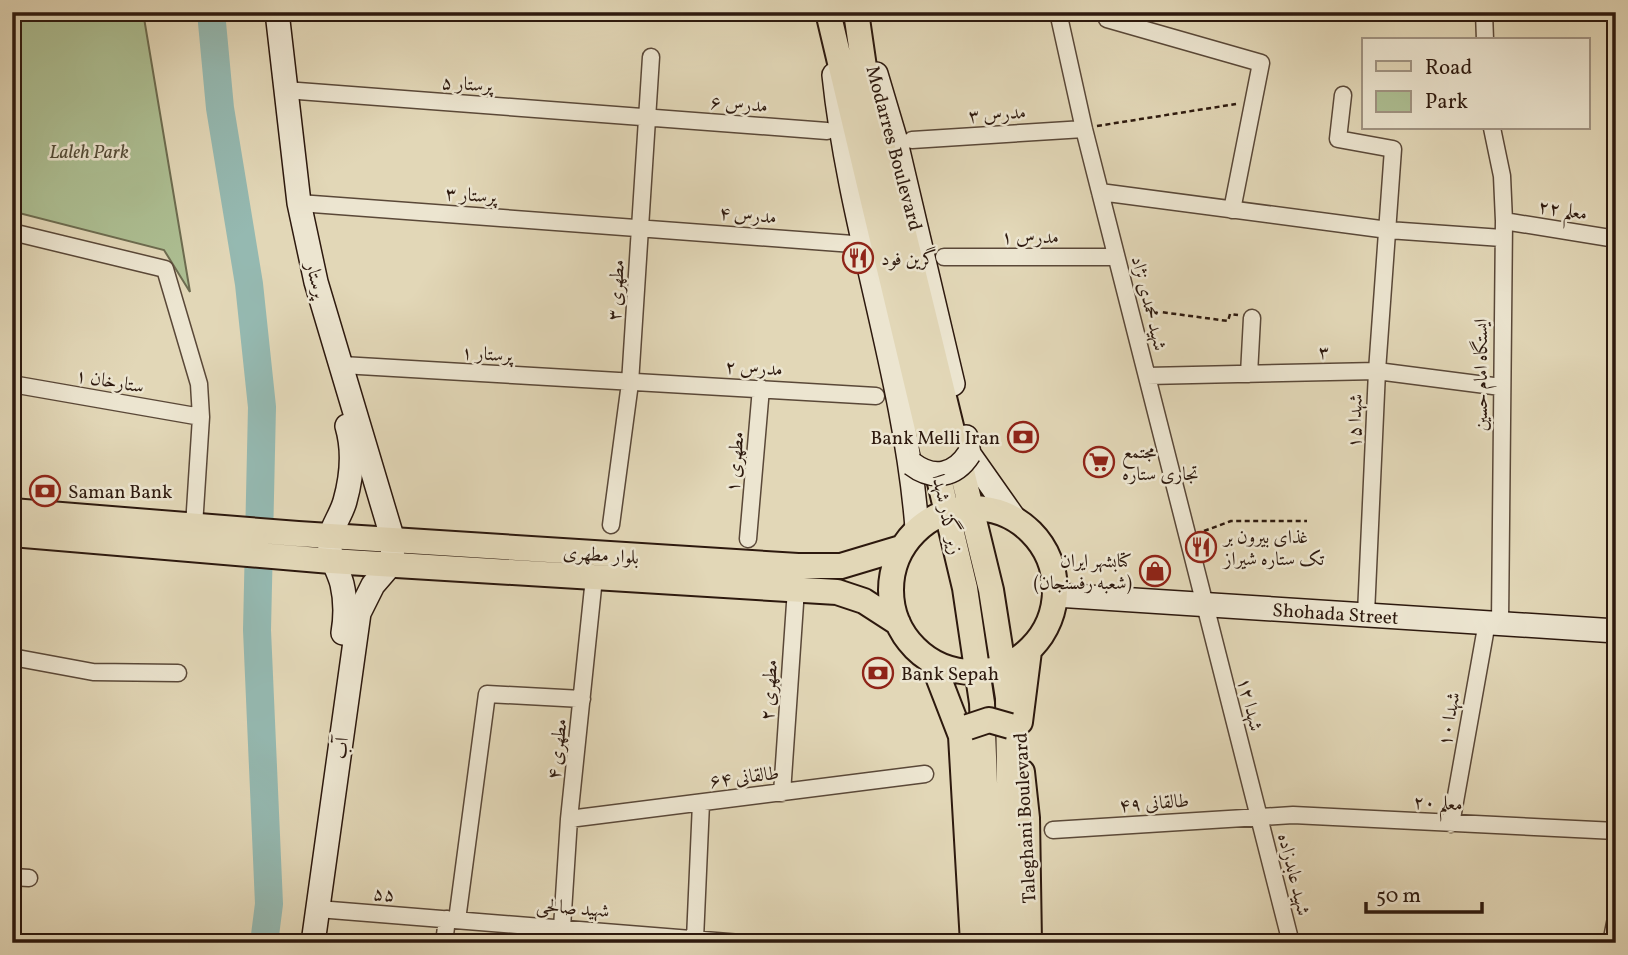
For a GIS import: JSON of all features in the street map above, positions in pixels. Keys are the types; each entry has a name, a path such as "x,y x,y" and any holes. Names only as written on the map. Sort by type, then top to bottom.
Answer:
{"main road":[{"name":"زیر گذر شهدا","path":"828,12 965,588 982,703 991,943"},
{"name":"زیر گذر شهدا","path":"857,12 865,74 991,590 1008,698 1011,943"},
{"path":"964,508 990,509 1014,518 1032,532 1046,550 1054,572 1056,595 1052,616 1043,635 1029,651 1007,665 982,672 956,671 932,661 912,645 898,623 891,598 892,572 901,548 917,528 939,514 964,508"},
{"path":"12,511 204,534"},
{"path":"12,534 204,534"},
{"name":"بلوار مطهری","path":"204,534 331,549 797,566 841,566 901,548"},
{"name":"بلوار مطهری","path":"393,552 594,578 837,592 864,601 898,623"},
{"name":"Taleghani Boulevard","path":"1029,651 1014,730 1027,818 1030,943"},
{"path":"932,661 965,732 973,943"},
{"path":"965,732 989,720 1014,730"}],"street":[{"name":"پرستار","path":"265,12 285,206 295,253 353,447 345,501 331,549"},
{"name":"پرستار","path":"277,12 299,203 316,282 342,365 393,552"},
{"name":"Modarres Boulevard","path":"828,12 840,132 912,464 917,528"},
{"name":"Modarres Boulevard","path":"857,12 895,138 970,454 1014,518"},
{"name":"شهید محمدی نژاد","path":"1058,12 1084,129 1204,603"},
{"path":"1484,12 1485,38"},
{"path":"1109,16 1261,63 1232,210"},
{"name":"مطهری ۳","path":"611,525 631,383 651,57"},
{"name":"پرستار ۵","path":"285,90 647,118"},
{"name":"شهدا ۱۵","path":"1343,95 1338,139 1393,149 1377,371 1366,614"},
{"name":"مدرس ۶","path":"647,118 827,131"},
{"name":"مدرس ۳","path":"912,140 1084,129"},
{"name":"ایستگاه امام حسین","path":"1492,130 1502,176 1504,221 1502,387 1493,622"},
{"path":"1100,192 1388,230 1502,238"},
{"name":"پرستار ۳","path":"299,203 640,226"},
{"name":"معلم ۲۲","path":"1504,221 1616,239"},
{"name":"مدرس ۴","path":"640,226 853,244"},
{"path":"12,232 165,269 200,384 204,534"},
{"name":"مدرس ۱","path":"944,257 1116,257"},
{"path":"1249,374 1252,318"},
{"name":"پرستار ۱","path":"342,365 631,383"},
{"name":"۳","path":"1146,376 1377,371 1502,387"},
{"name":"مدرس ۲","path":"631,383 761,388 876,397"},
{"name":"ستارخان ۱","path":"12,384 201,417"},
{"name":"مطهری ۱","path":"748,539 761,388"},
{"path":"912,464 921,471 943,474 954,470 970,454"},
{"name":"آب","path":"300,943 346,611 341,581 331,549"},
{"name":"آب","path":"313,943 359,613 393,552"},
{"name":"مطهری ۴","path":"561,934 569,819 594,578"},
{"name":"مطهری ۲","path":"782,793 796,589"},
{"name":"Shohada Street","path":"1056,595 1616,631"},
{"name":"۱۲ شهدا","path":"1204,603 1258,815"},
{"name":"شهدا ۱۰","path":"1451,824 1493,622"},
{"path":"12,657 93,672 178,673"},
{"path":"444,943 452,920 487,694 582,699"},
{"name":"طالقانی ۶۴","path":"569,819 925,774"},
{"path":"684,940 701,803"},
{"name":"معلم ۲۰","path":"1258,815 1616,831"},
{"name":"طالقانی ۴۹","path":"1053,830 1258,815"},
{"name":"شهید عابدزاده","path":"1258,815 1291,943"},
{"path":"12,877 29,878"},
{"name":"۵۵","path":"318,909 452,920"},
{"path":"1611,943 1616,918"},
{"name":"شهید صالحی","path":"452,920 561,934 741,943"}],"path":[{"path":"1084,129 1253,101"},
{"path":"1129,307 1228,321 1230,314 1252,318"},
{"path":"1187,537 1231,521 1307,521"}],"green space":[{"name":"Laleh Park","path":"12,12 143,12 190,292 164,250 15,212"}],"waterway":[{"path":"211,12 220,108 249,284 262,407 257,630 269,904 264,943"}],"place":[{"name":"گرین فود","path":"858,258"},
{"name":"Bank Melli Iran","path":"1023,437"},
{"name":"مجتمع تجاری ستاره","path":"1099,462"},
{"name":"Saman Bank","path":"45,491"},
{"name":"غذای بیرون بر تک ستاره شیراز","path":"1201,547"},
{"name":"کتابشهر ایران (شعبه رفسنجان)","path":"1155,571"},
{"name":"Bank Sepah","path":"878,673"}]}
